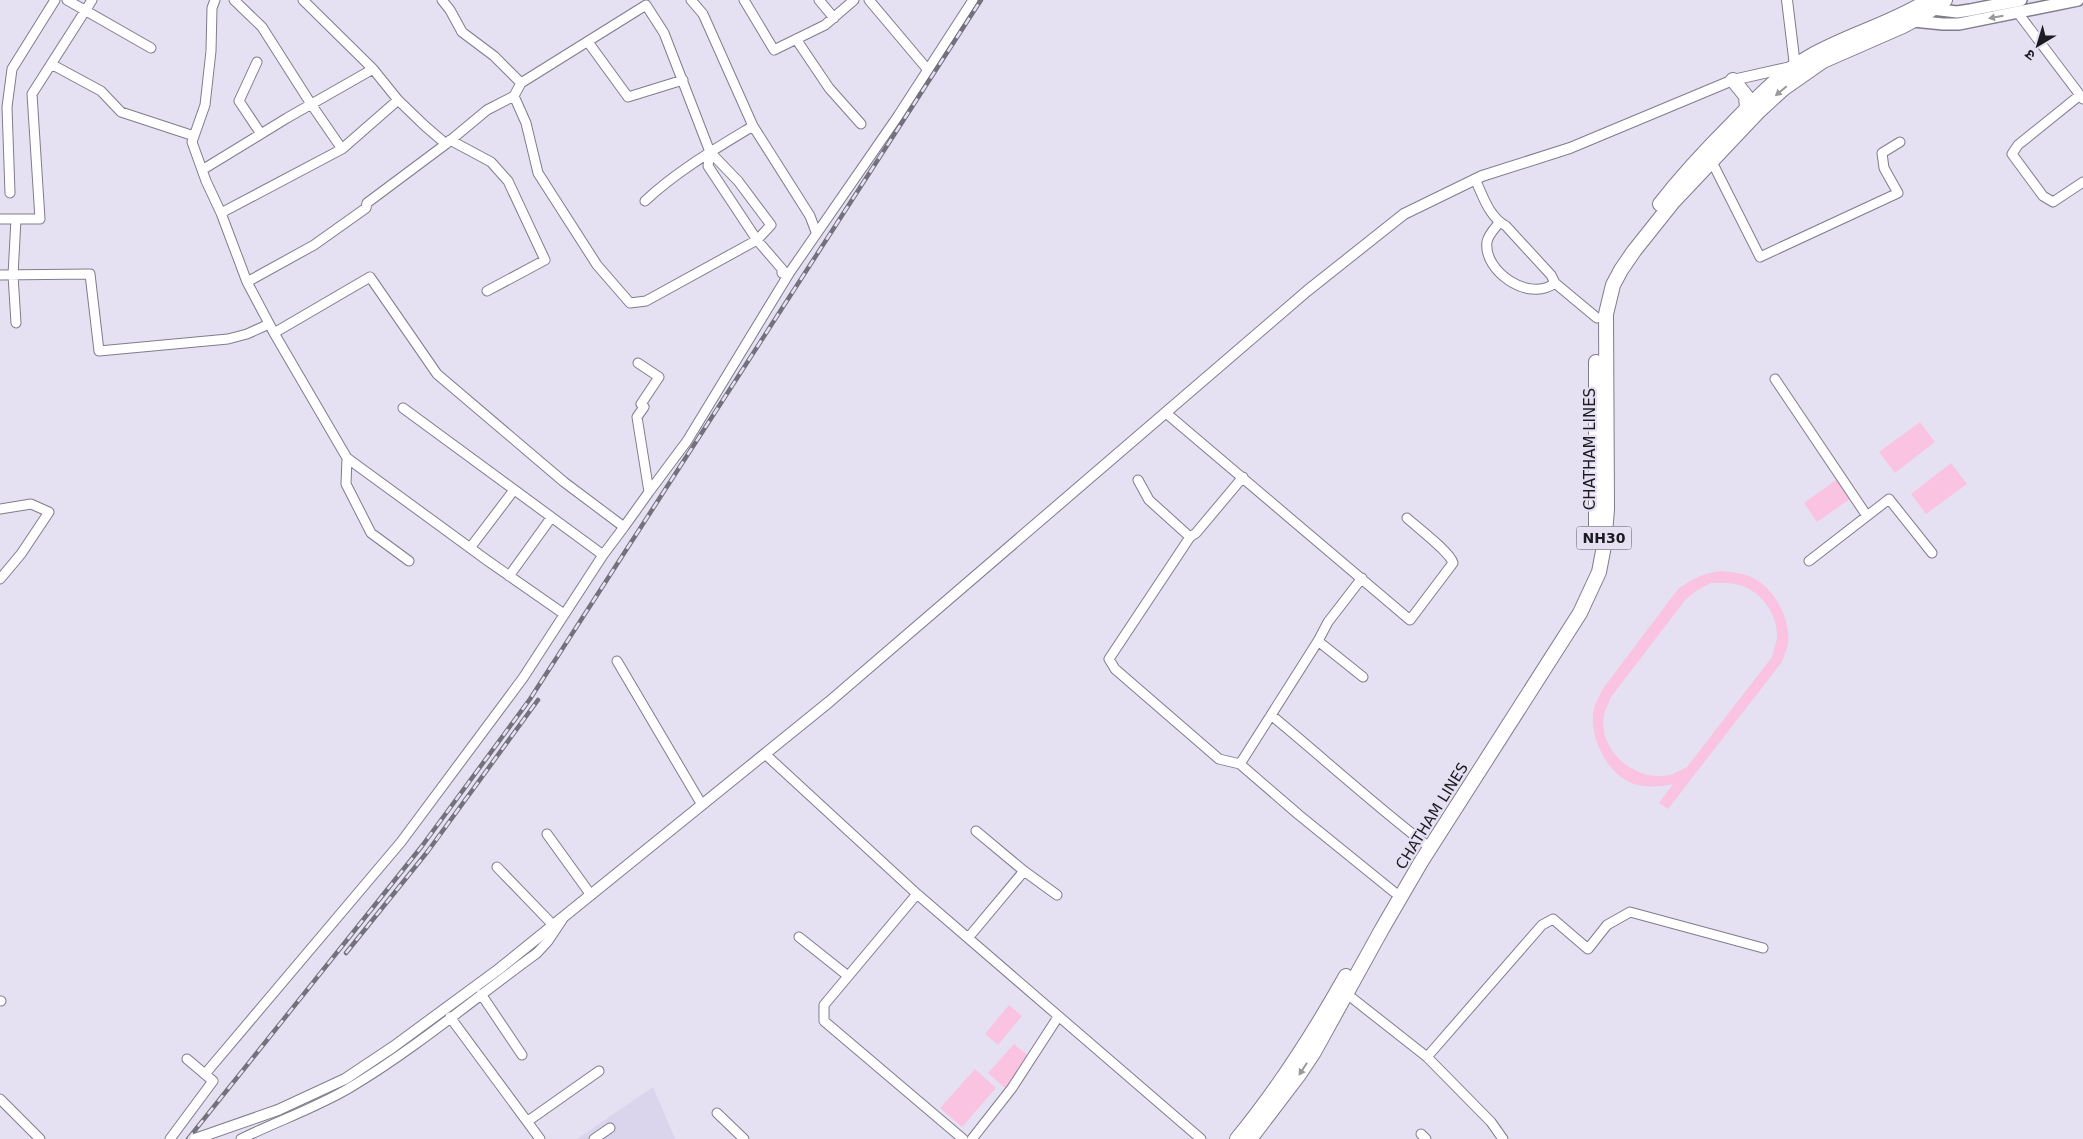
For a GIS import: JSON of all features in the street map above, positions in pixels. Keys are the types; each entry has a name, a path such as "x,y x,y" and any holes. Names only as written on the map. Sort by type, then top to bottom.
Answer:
{"highway":[{"name":"CHATHAM LINES","path":"1237,1139 1278,1086 1318,1026 1378,927 1580,613 1593,587 1599,572 1604,546 1606,509 1605,335 1610,293 1620,270 1673,202 1711,160 1798,71 1826,48 1931,4 1945,0"},
{"name":"CHATHAM LINES","path":"1250,1139 1298,1076 1347,994 1394,892 1576,601 1590,571 1596,532 1597,318 1602,291 1614,263 1674,187 1766,90 1798,71 1913,20 1931,4"},
{"path":"1733,80 1746,96 1747,108"}],"main road":[{"path":"1931,4 1957,12 2021,0"},
{"path":"1913,20 1959,24 2078,0"}],"street":[{"path":"10,193 7,107 12,69 55,0"},
{"path":"67,0 151,48"},
{"path":"0,219 40,219 32,94 92,0"},
{"path":"215,0 212,8 211,51 205,105 192,142 247,282 269,324 347,458 564,614"},
{"path":"234,0 262,27 342,150"},
{"path":"303,0 373,69 398,100 425,126 448,142 491,162 508,181 545,260 487,291"},
{"path":"442,0 462,32 494,56 521,84"},
{"path":"691,0 703,14 753,126 810,216 816,232"},
{"path":"744,0 774,50 826,25 854,0"},
{"path":"819,0 834,18"},
{"path":"869,0 928,70"},
{"path":"205,1074 401,842 523,678 603,555 687,441 790,272 928,70 973,0"},
{"path":"195,1139 278,1110 345,1079 393,1047 499,969 829,702 1307,291 1404,214 1475,179 1570,148 1733,80 1798,71 1787,0"},
{"path":"247,282 314,245 366,208 367,203 488,110 514,96 521,84 588,42 645,2 664,33 710,152 738,182 771,225 757,240 646,301 630,303 597,266 538,172 526,124 514,96"},
{"path":"2018,13 2082,97 2018,145 2012,154 2043,196 2053,202 2083,182"},
{"path":"796,39 828,88 861,124"},
{"path":"588,42 628,97 683,80"},
{"path":"257,62 239,101 261,134"},
{"path":"51,64 101,91 121,112 194,136"},
{"path":"202,170 373,69"},
{"path":"221,213 342,150 398,100"},
{"path":"645,201 658,189 710,152 753,126"},
{"path":"1711,160 1760,257 1898,194 1884,168 1882,153 1900,142"},
{"path":"710,152 708,166 757,240 782,270 782,273 790,272"},
{"path":"1475,179 1487,206 1499,222 1506,226 1551,275 1555,283 1597,318"},
{"path":"16,219 13,275 16,323"},
{"path":"1499,222 1488,239 1487,254 1503,275 1516,286 1524,289 1547,289 1555,283"},
{"path":"0,275 90,274 99,351 228,339 247,334 269,324"},
{"path":"274,332 370,277 437,374 564,482 624,528"},
{"path":"638,362 659,377 641,404 644,407 637,417 649,492"},
{"path":"1775,379 1867,516"},
{"path":"403,408 550,518 603,555"},
{"path":"1166,413 1410,620 1447,573 1453,560 1408,518"},
{"path":"347,458 346,484 371,532 409,561"},
{"path":"1243,477 1196,533 1190,537 1109,660 1115,669 1219,759 1240,764 1299,815 1394,892"},
{"path":"1138,480 1141,488 1150,500 1190,537"},
{"path":"470,548 514,490"},
{"path":"1809,560 1889,499 1932,553"},
{"path":"0,509 32,504 49,512 21,554 0,579"},
{"path":"509,576 550,518"},
{"path":"1240,764 1328,622 1362,578"},
{"path":"1318,640 1364,677"},
{"path":"617,661 702,805"},
{"path":"1271,715 1349,780 1377,807 1424,843"},
{"path":"765,754 917,894 1058,1018 1201,1139"},
{"path":"976,831 1024,871 1057,895"},
{"path":"547,834 591,895"},
{"path":"498,867 553,926"},
{"path":"968,938 1024,871"},
{"path":"917,894 824,1004 824,1021 963,1139"},
{"path":"1427,1057 1542,925 1553,919 1588,949 1607,925 1630,912 1763,948"},
{"path":"241,1139 276,1122 315,1107 351,1088 401,1054 537,953 548,941 563,918"},
{"path":"799,937 848,976"},
{"path":"481,994 522,1055"},
{"path":"1347,994 1427,1057 1492,1122 1503,1139"},
{"path":"450,1017 540,1139"},
{"path":"972,1139 1012,1088 1058,1018"},
{"path":"170,1139 213,1081 188,1059"},
{"path":"528,1122 599,1071"},
{"path":"0,1100 40,1139"},
{"path":"717,1113 744,1139"},
{"path":"594,1139 610,1128"}],"shaded area":[{"path":"1920,422 1935,442 1895,473 1879,452"},
{"path":"1951,463 1967,484 1926,514 1911,494"},
{"path":"1836,480 1850,499 1817,522 1804,503"},
{"path":"1721,571 1747,575 1769,590 1780,606 1784,616 1787,625 1788,643 1782,662 1668,809 1659,803 1673,784 1641,786 1631,783 1622,778 1607,762 1596,741 1593,719 1594,708 1602,690 1678,589 1698,577","holes":["1711,583 1731,583 1742,586 1755,593 1767,605 1774,619 1777,634 1772,657 1687,767 1666,776 1639,772 1628,767 1619,759 1606,739 1603,727 1606,708 1611,697 1686,599"]},
{"path":"1009,1005 1022,1016 998,1045 985,1034"},
{"path":"1014,1044 1031,1058 1005,1088 988,1073"},
{"path":"975,1069 996,1088 962,1127 940,1108"},
{"path":"653,1087 675,1139 577,1139"}],"railway":[{"path":"188,1139 422,846 530,699 981,0"},
{"path":"346,953 428,851 538,700"}]}
